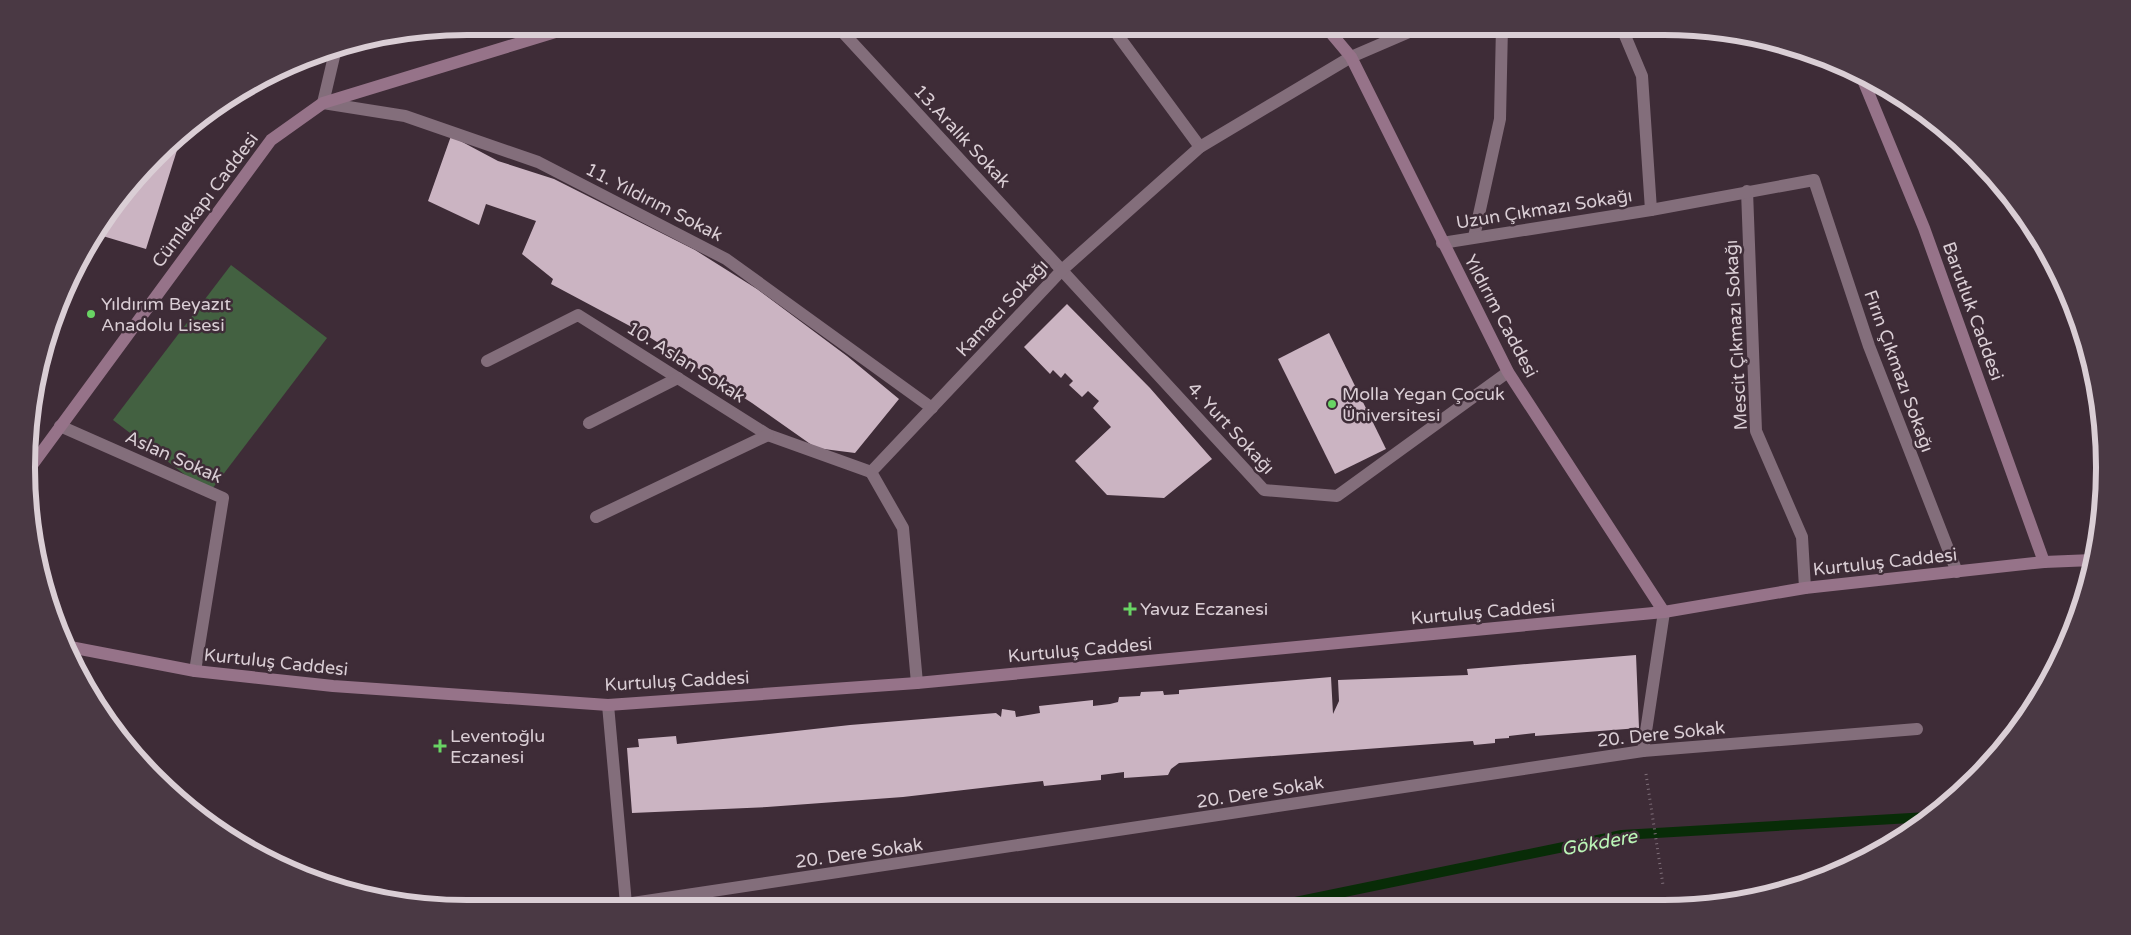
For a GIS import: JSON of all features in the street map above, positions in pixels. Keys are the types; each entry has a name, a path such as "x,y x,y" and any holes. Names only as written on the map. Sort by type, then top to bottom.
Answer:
{"main road":[{"name":"Cümlekapı Caddesi","path":"35,460 271,140 323,103 546,35"},
{"name":"Yıldırım Caddesi","path":"1333,35 1351,57 1442,243 1508,372 1664,612"},
{"name":"Barutluk Caddesi","path":"1865,85 1924,228 2044,562"},
{"name":"Kurtuluş Caddesi","path":"74,647 195,671 333,686 608,704 918,683 1664,612 1805,588 2044,562 2086,560"}],"street":[{"name":"13.Aralık Sokak","path":"845,35 1062,270"},
{"path":"1118,35 1200,148"},
{"name":"Kamacı Sokağı","path":"871,472 1062,270 1200,148 1351,57 1402,35"},
{"path":"1474,237 1500,119 1502,35"},
{"name":"Uzun Çıkmazı Sokağı","path":"1625,35 1642,76 1650,210"},
{"path":"323,103 334,56"},
{"name":"11. Yıldırım Sokak","path":"323,103 405,116 538,162 726,259 932,408"},
{"name":"Uzun Çıkmazı Sokağı","path":"1442,243 1650,210 1814,180"},
{"name":"Fırın Çıkmazı Sokağı","path":"1814,180 1870,346 1957,572"},
{"name":"Mescit Çıkmazı Sokağı","path":"1747,191 1756,431 1802,537 1805,588"},
{"name":"4. Yurt Sokağı","path":"1062,270 1264,490 1337,496 1508,372"},
{"name":"10. Aslan Sokak","path":"488,361 578,315 768,435 871,472"},
{"path":"588,423 678,378"},
{"name":"Aslan Sokak","path":"60,426 223,498 195,671"},
{"path":"596,517 768,435"},
{"path":"871,472 903,528 918,683"},
{"path":"1643,751 1664,612"},
{"path":"608,704 626,900"},
{"name":"20. Dere Sokak","path":"653,900 1643,751 1917,729"}],"path":[{"path":"1649,792 1663,885"}],"green space":[{"path":"231,265 327,338 209,493 113,420"}],"building":[{"path":"451,136 498,161 554,179 695,250 757,289 847,356 899,399 855,453 816,448 752,403 643,333 551,284 553,279 522,254 536,221 486,204 479,225 428,201"},
{"path":"178,146 146,249 102,236 142,182"},
{"path":"1067,304 1150,388 1212,459 1164,498 1107,495 1075,461 1111,427 1093,408 1099,401 1088,391 1082,397 1069,385 1073,381 1065,373 1061,378 1053,370 1050,374 1024,347"},
{"name":"Molla Yegan Çocuk Üniversitesi","path":"1329,333 1386,449 1335,474 1278,359"},
{"path":"1636,655 1639,728 1535,736 1535,733 1495,739 1495,743 1474,745 1473,741 1179,763 1171,769 1168,775 1124,778 1124,772 1101,775 1101,780 1044,786 1043,781 903,797 767,807 632,813 627,748 639,747 638,739 676,736 677,744 850,725 996,713 1001,717 1002,709 1015,711 1016,717 1040,713 1039,706 1093,700 1093,706 1110,704 1118,702 1119,697 1140,696 1141,692 1163,691 1164,695 1179,694 1179,690 1331,677 1333,714 1339,701 1338,680 1468,675 1467,669"}],"waterway":[{"name":"Gökdere","path":"1305,900 1622,835 1917,818"}],"place":[{"name":"Yıldırım Beyazıt Anadolu Lisesi","path":"91,314"},
{"name":"Molla Yegan Çocuk Üniversitesi","path":"1332,404"},
{"name":"Yavuz Eczanesi","path":"1130,609"},
{"name":"Leventoğlu Eczanesi","path":"440,746"}]}
